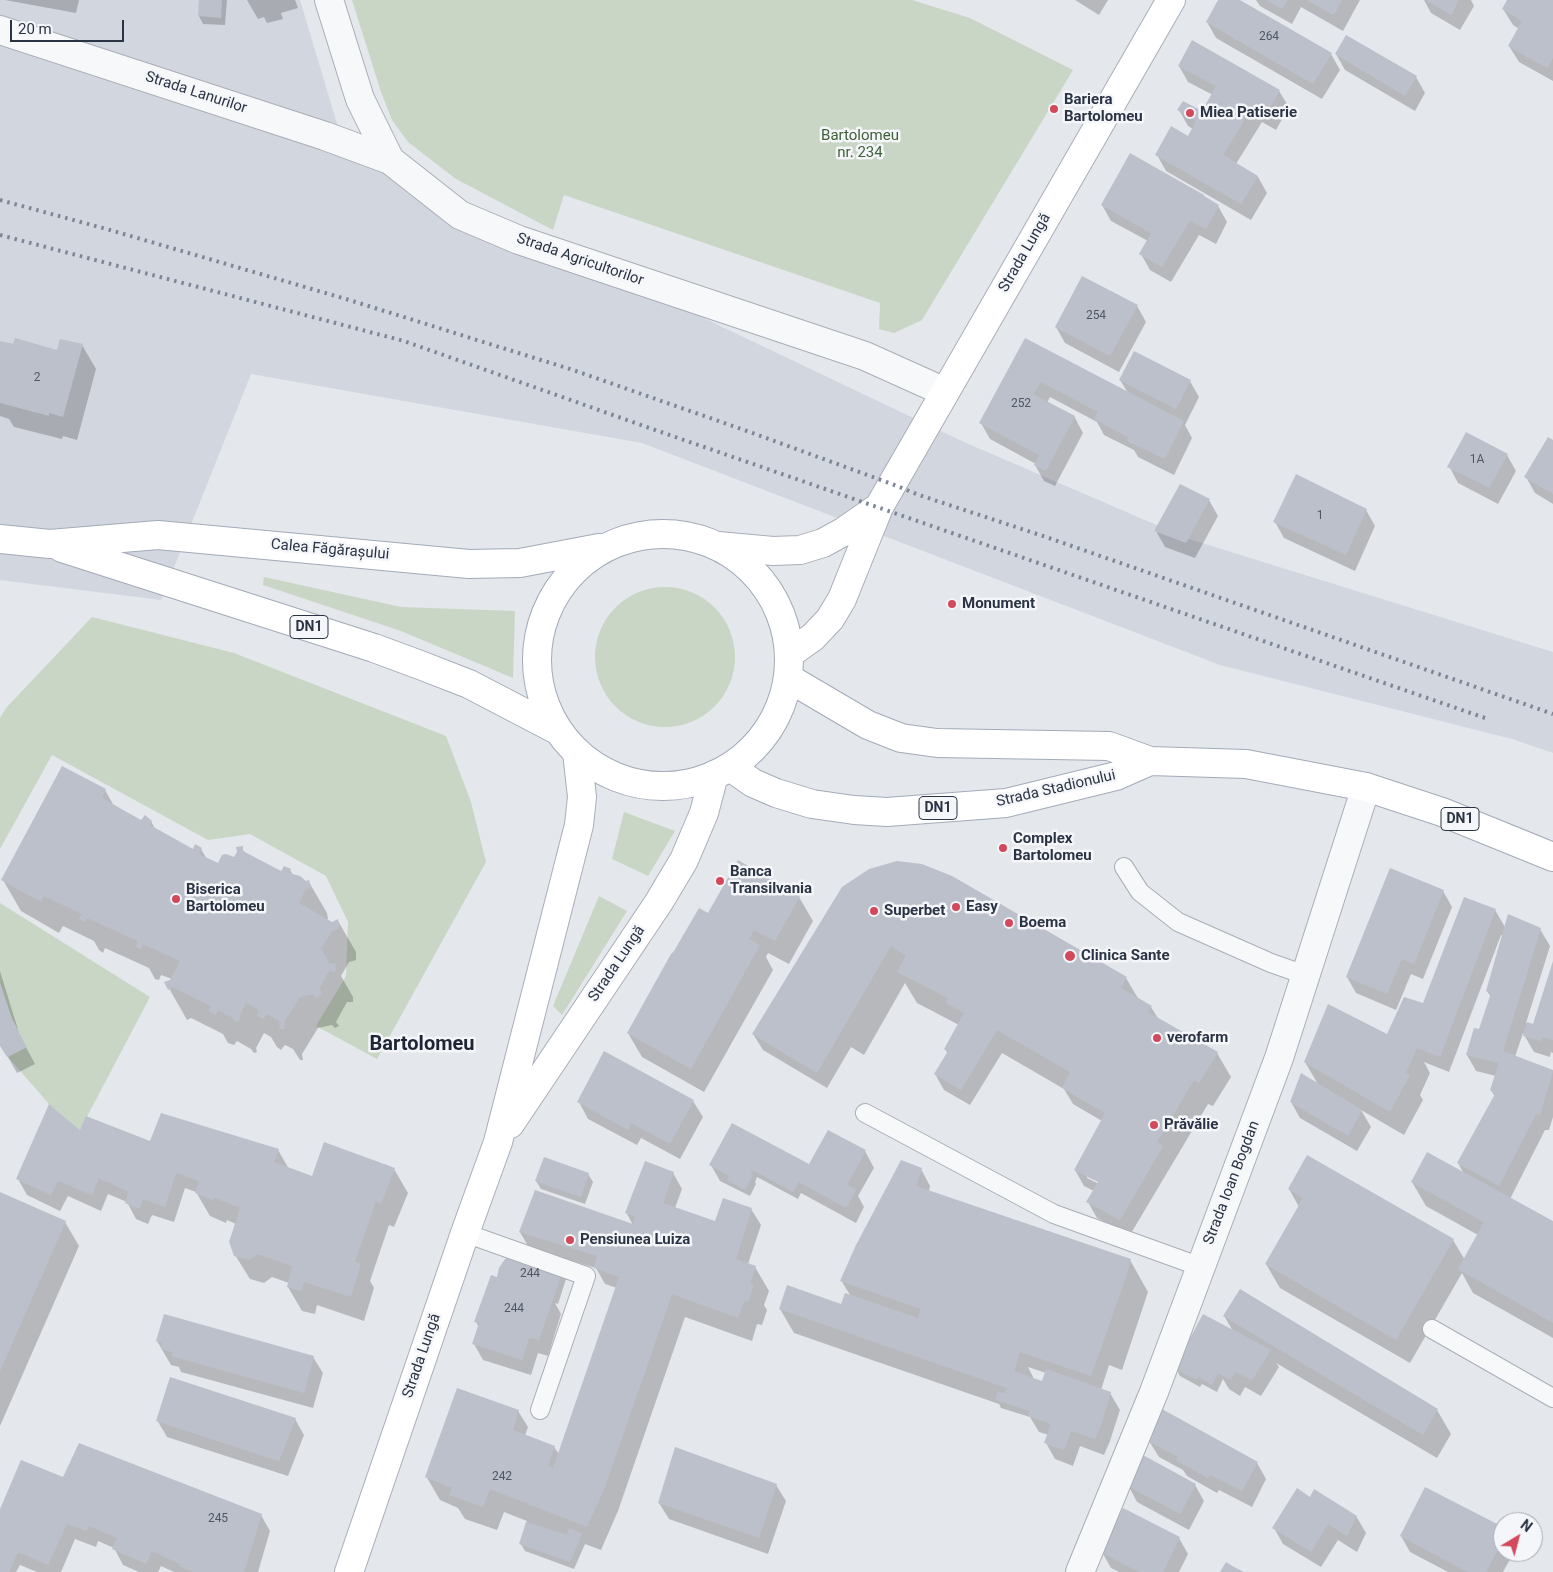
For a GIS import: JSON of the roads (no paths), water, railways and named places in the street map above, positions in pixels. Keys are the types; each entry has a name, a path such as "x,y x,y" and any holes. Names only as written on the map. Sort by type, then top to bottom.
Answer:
{"main road":[{"name":"Strada Lungă","path":"788,666 830,619 842,599 879,507 1171,0"},
{"name":"Strada Lungă","path":"718,546 773,551 800,550 823,543 879,507"},
{"name":"Calea Făgărașului","path":"0,539 50,544 158,535 469,564 520,563 608,546"},
{"name":"DN1","path":"644,535 682,535 718,546 740,561 760,579 775,602 785,627 788,666 781,704 769,729 751,750 722,771 686,784 657,786 628,780 601,770 577,752 559,731 544,704 538,673 538,642 546,612 561,585 582,563 608,546 644,535"},
{"name":"Calea Făgărașului","path":"50,544 381,651 469,684 559,731"},
{"name":"Strada Stadionului","path":"788,666 868,725 901,738 937,743 1109,746 1150,761 1246,764 1366,787 1442,812 1553,857"},
{"name":"Strada Lungă","path":"349,1572 498,1142 580,825 582,797 577,752"},
{"name":"Strada Stadionului","path":"722,771 776,794 812,804 854,810 888,812 1006,803 1116,776 1150,761"},
{"name":"Strada Lungă","path":"498,1142 684,860 722,771"}],"street":[{"name":"Strada Agricultorilor","path":"329,0 360,99 390,160 460,215 519,240 865,356 945,392"},
{"name":"Strada Lanurilor","path":"0,30 325,136 390,160"},
{"name":"Strada Ioan Bogdan","path":"1080,1572 1154,1392 1279,1058 1366,787"}],"lane":[{"path":"1124,868 1140,892 1178,922 1271,963 1305,975"},
{"path":"865,1113 1054,1214 1201,1267"},
{"path":"465,1233 586,1276 540,1410"},
{"path":"1432,1328 1553,1398"}],"railway":[{"path":"0,200 346,299 573,370 747,431 919,495 1046,537 1553,714"},
{"path":"0,235 404,341 1485,718"}],"place":[{"name":"Bariera Bartolomeu","path":"1054,109"},
{"name":"Miea Patiserie","path":"1190,113"},
{"name":"Monument","path":"952,604"},
{"name":"Complex Bartolomeu","path":"1003,848"},
{"name":"Banca Transilvania","path":"720,881"},
{"name":"Biserica Bartolomeu","path":"176,899"},
{"name":"Easy","path":"956,907"},
{"name":"Superbet","path":"874,911"},
{"name":"Boema","path":"1009,923"},
{"name":"Clinica Sante","path":"1070,956"},
{"name":"verofarm","path":"1157,1038"},
{"name":"Prăvălie","path":"1154,1125"},
{"name":"Pensiunea Luiza","path":"570,1240"}],"district":[{"name":"Bartolomeu","path":"422,1045"}],"park label":[{"name":"Bartolomeu nr. 234","path":"860,144"}]}
